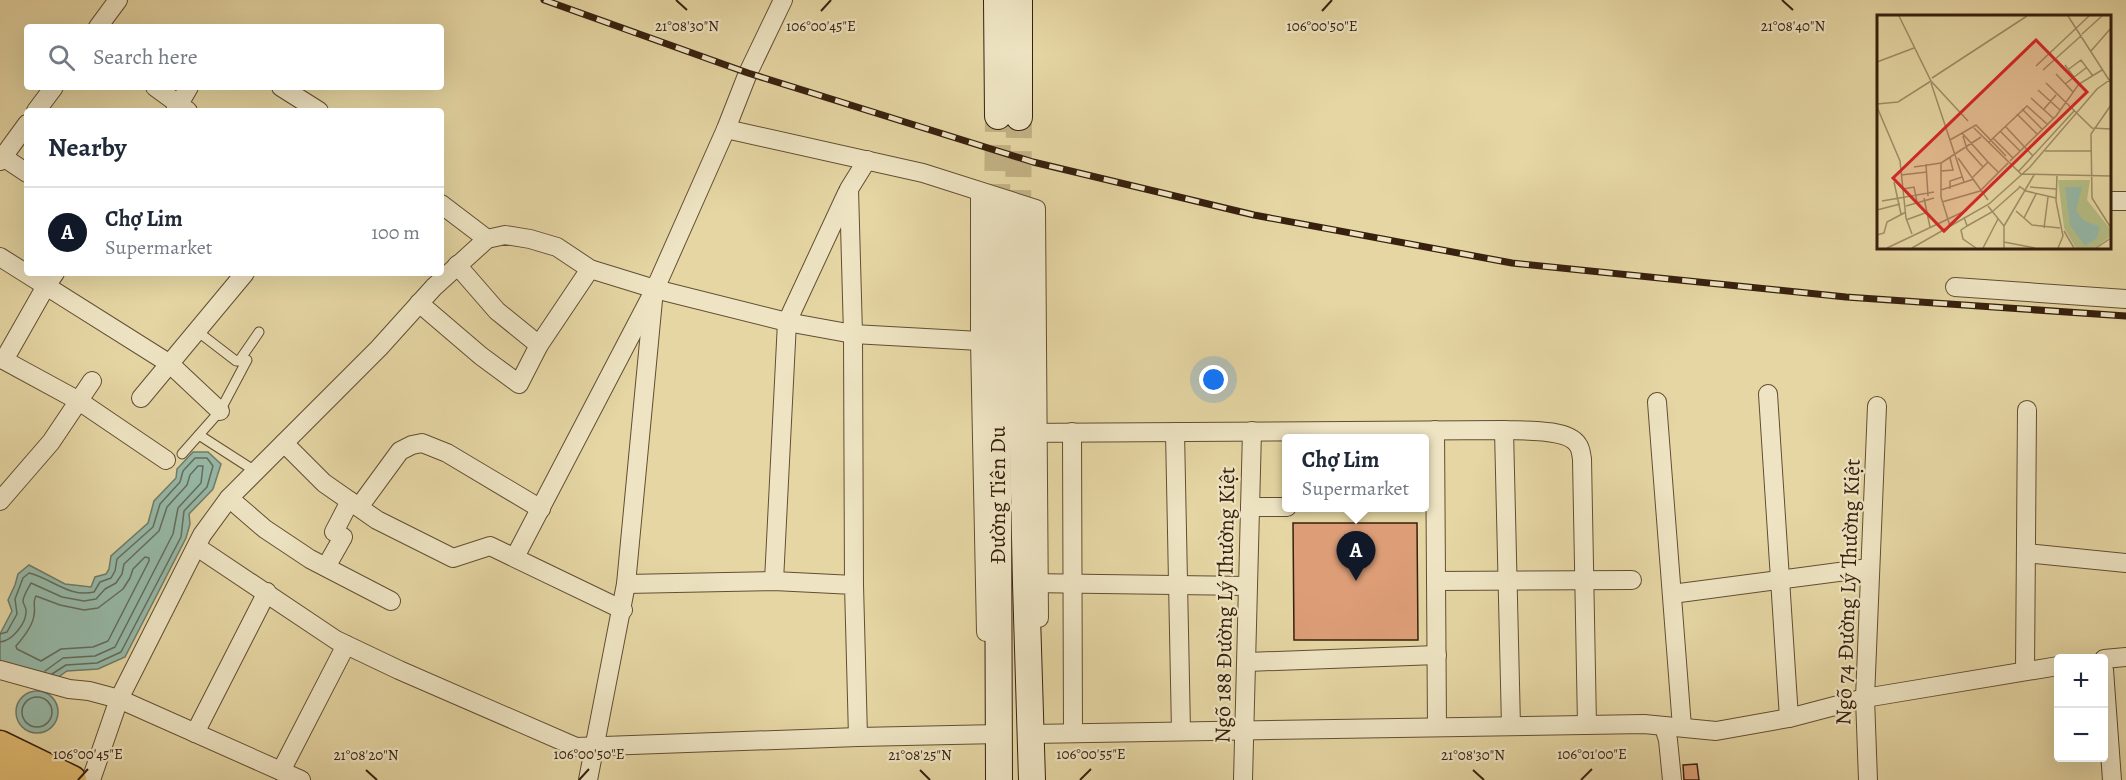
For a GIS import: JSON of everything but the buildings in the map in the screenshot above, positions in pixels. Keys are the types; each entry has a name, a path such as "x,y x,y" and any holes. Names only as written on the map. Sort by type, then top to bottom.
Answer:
{"main road":[{"path":"997,0 1009,116 1019,0"},
{"name":"Đường Tiên Du","path":"998,206 999,780"},
{"name":"Đường Tiên Du","path":"998,206 1031,433 1030,734 1032,780"},
{"path":"0,745 72,780"},
{"path":"0,771 48,780"}],"street":[{"path":"100,24 118,0"},
{"path":"516,557 654,289 726,129 748,73 783,0"},
{"path":"38,108 52,90"},
{"path":"159,90 180,108"},
{"path":"181,108 188,90"},
{"path":"285,90 308,108"},
{"path":"24,128 1,159 24,171"},
{"path":"726,129 923,173 998,206 1036,209 1031,433"},
{"path":"774,581 787,322 849,189 867,160"},
{"path":"849,189 858,737"},
{"path":"444,206 487,239"},
{"path":"998,206 980,341 987,648 999,668"},
{"path":"91,780 119,699 202,535 229,498 379,348 419,303 487,239 505,236 530,238 556,247 590,269 654,289 787,322 853,334 980,341"},
{"path":"0,257 24,268"},
{"path":"457,265 496,311 539,345"},
{"path":"419,303 519,384 539,345 590,269"},
{"path":"141,398 243,276"},
{"path":"174,457 2,359 50,279 170,364 220,411"},
{"path":"1954,287 2126,298"},
{"path":"588,780 623,610 654,289"},
{"path":"0,501 51,442 92,381"},
{"path":"1768,394 1789,718"},
{"path":"1657,402 1672,594 1673,727 1668,740 1672,780"},
{"name":"Ngõ 74 Đường Lý Thường Kiệt","path":"1868,780 1865,698 1878,406"},
{"path":"2025,671 2027,410"},
{"path":"1435,430 1430,507 1436,581 1437,728"},
{"path":"997,433 1504,430 1547,432 1569,437 1579,446 1582,459 1587,725"},
{"path":"1504,430 1511,726"},
{"name":"Ngõ 188 Đường Lý Thường Kiệt","path":"1243,780 1252,431"},
{"path":"1072,432 1074,733"},
{"path":"1175,432 1181,731"},
{"path":"284,442 324,483 377,520 453,558 490,546 623,610"},
{"path":"326,567 343,537 334,532 400,451 412,445 422,443 447,453 541,509"},
{"path":"229,498 265,529 310,559 391,601"},
{"path":"1250,507 1282,507"},
{"path":"197,547 336,640 576,747 999,734"},
{"path":"2026,553 2126,563"},
{"path":"1672,594 1869,568"},
{"path":"1436,581 1632,580"},
{"path":"626,584 774,581 854,585"},
{"path":"1032,583 1248,586"},
{"path":"195,733 267,592"},
{"path":"281,771 346,645"},
{"path":"1247,662 1437,655"},
{"path":"2108,659 2126,657"},
{"path":"1030,734 1644,724 1716,731 1789,718 1865,698 2054,667"},
{"path":"0,670 119,699 301,780"},
{"path":"2106,708 2112,780"}],"lane":[{"path":"174,457 199,435 220,411 248,360 236,361 197,331"},
{"path":"239,361 259,332"},
{"path":"199,435 255,471"}],"water":[{"path":"193,452 208,452 221,464 213,489 189,514 190,524 186,538 125,657 98,669 67,671 57,678 0,664 0,634 12,611 8,600 18,574 29,565 65,584 91,587 95,577 106,574 111,556 148,523 154,501 176,478 177,469"},
{"path":"37,691 45,692 52,697 57,704 57,720 52,727 45,732 37,733 29,732 22,727 17,720 16,712 17,704 22,697 29,692"}],"tunnel":[{"path":"997,210 998,116"},
{"path":"1018,216 1019,117"}],"railway":[{"path":"544,0 748,73 1033,162 1254,215 1512,263 1846,297 2126,316"}],"place":[{"name":"Chợ Lim","path":"1356,581"}]}
